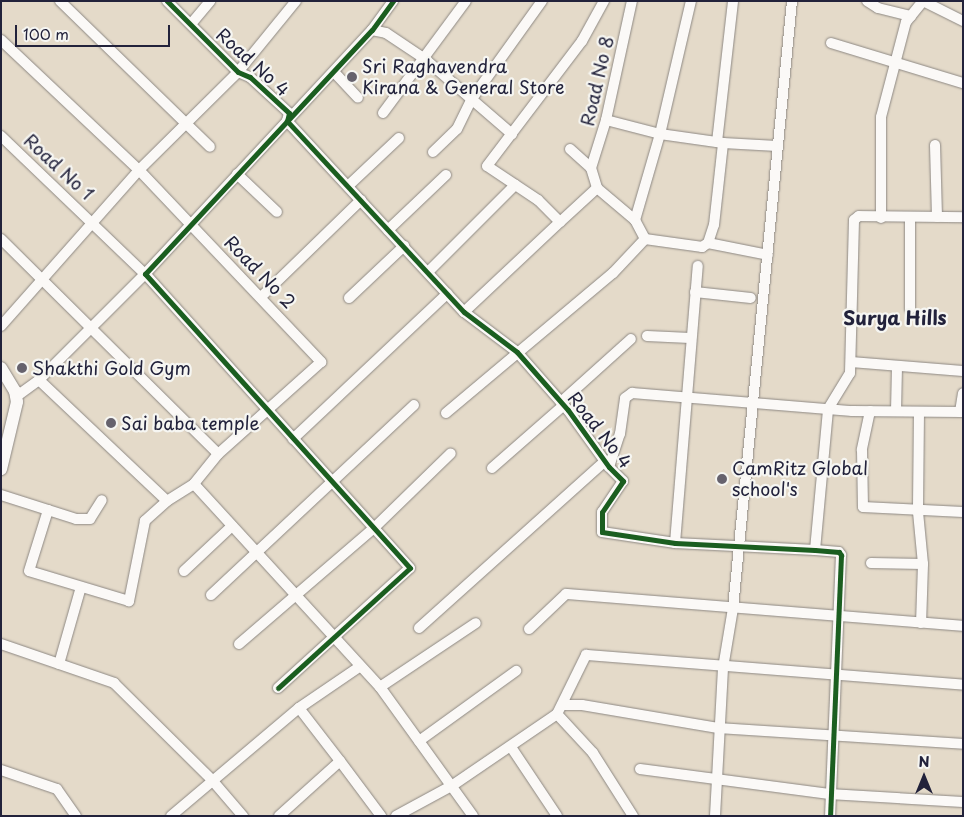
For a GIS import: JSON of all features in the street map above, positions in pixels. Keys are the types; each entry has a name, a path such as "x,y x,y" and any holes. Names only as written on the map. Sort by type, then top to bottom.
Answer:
{"main road":[{"path":"1,368 17,396 17,409 1,469"}],"street":[{"path":"60,1 210,147"},
{"name":"Road No 4","path":"167,1 238,72 250,77 289,114 287,121 388,230 429,271 464,312 518,352 563,403 607,464 623,481 602,512 602,532 675,543 738,548 839,552 841,555 838,675 829,794 830,816"},
{"path":"191,24 210,1"},
{"path":"1,326 44,280 139,170 238,72 296,1"},
{"path":"17,396 39,380 93,329 334,72 372,30 393,1"},
{"path":"383,114 466,1"},
{"path":"432,152 457,129 471,100 542,1"},
{"path":"560,222 515,185 487,166 582,41 604,1"},
{"name":"Road No 8","path":"591,168 606,120 632,1"},
{"path":"635,220 660,134 691,1"},
{"path":"646,239 702,248 708,243 714,225 733,1"},
{"path":"715,816 718,728 723,668 733,608 792,1"},
{"path":"867,1 878,8 911,16"},
{"path":"881,218 881,117 894,61 906,22 923,1 963,21"},
{"path":"372,30 386,33 424,59 512,134"},
{"name":"Road No 2","path":"1,40 139,170 262,296 321,362 269,411 218,454 194,484 167,501 145,521 130,601 81,587"},
{"path":"831,43 963,83"},
{"path":"334,72 358,98"},
{"path":"606,120 660,134 720,143 777,146"},
{"name":"Road No 1","path":"1,136 94,222 145,274 410,568 334,637"},
{"path":"348,186 399,138"},
{"path":"935,145 937,217"},
{"path":"570,149 591,168 597,188 635,220 646,239"},
{"path":"237,174 277,212"},
{"path":"388,230 446,175"},
{"path":"429,271 515,185"},
{"path":"464,312 597,188"},
{"path":"262,296 361,200"},
{"path":"815,550 828,409 850,373 854,220 859,216 881,218 963,216"},
{"path":"910,217 910,308"},
{"path":"1,239 218,454"},
{"path":"446,413 613,273 646,239"},
{"path":"708,243 768,255"},
{"path":"349,298 404,246"},
{"path":"675,543 685,396 698,266"},
{"path":"695,292 751,298"},
{"path":"293,439 447,294"},
{"path":"647,336 690,338"},
{"path":"492,468 631,338"},
{"path":"851,362 963,371"},
{"path":"896,411 898,367"},
{"path":"39,380 167,501"},
{"path":"419,628 607,464 620,434 625,398 632,393 828,409 961,412 963,393"},
{"path":"211,595 333,483 414,405"},
{"path":"870,411 862,450 863,507 918,512 963,512"},
{"path":"919,412 918,512 923,564 921,623"},
{"path":"239,644 295,593 374,528 452,453"},
{"path":"194,484 295,593 359,667 380,687 453,785 473,816"},
{"path":"1,495 76,519 90,519 102,500"},
{"path":"48,510 29,571 81,587 60,664"},
{"path":"184,571 232,526"},
{"path":"870,563 923,564"},
{"path":"530,629 566,594 839,618 963,626"},
{"path":"380,687 476,622"},
{"path":"278,688 334,637"},
{"path":"1,644 114,683 212,780 243,816"},
{"path":"396,816 453,785 511,748 559,709 586,655 723,668 963,685"},
{"path":"171,816 299,708 359,667"},
{"path":"419,741 516,671"},
{"path":"559,709 582,704 718,728 834,734 963,744"},
{"path":"299,708 381,816"},
{"path":"559,709 587,746 632,816"},
{"path":"511,748 557,816"},
{"path":"279,816 340,761"},
{"path":"640,769 829,794 963,802"},
{"path":"1,770 57,788 76,816"}],"cycle path":[{"path":"167,1 238,72 250,77 289,113 287,121 464,312 517,352 568,410 609,467 623,481 602,512 602,532 675,543 839,552 841,555 830,816"},
{"path":"278,688 410,568 145,274 372,30 393,1"}],"place":[{"name":"Sri Raghavendra Kirana & General Store","path":"352,77"},
{"name":"Shakthi Gold Gym","path":"22,368"},
{"name":"Sai baba temple","path":"111,423"},
{"name":"CamRitz Global school's","path":"722,479"}],"district":[{"name":"Surya Hills","path":"895,318"}]}
